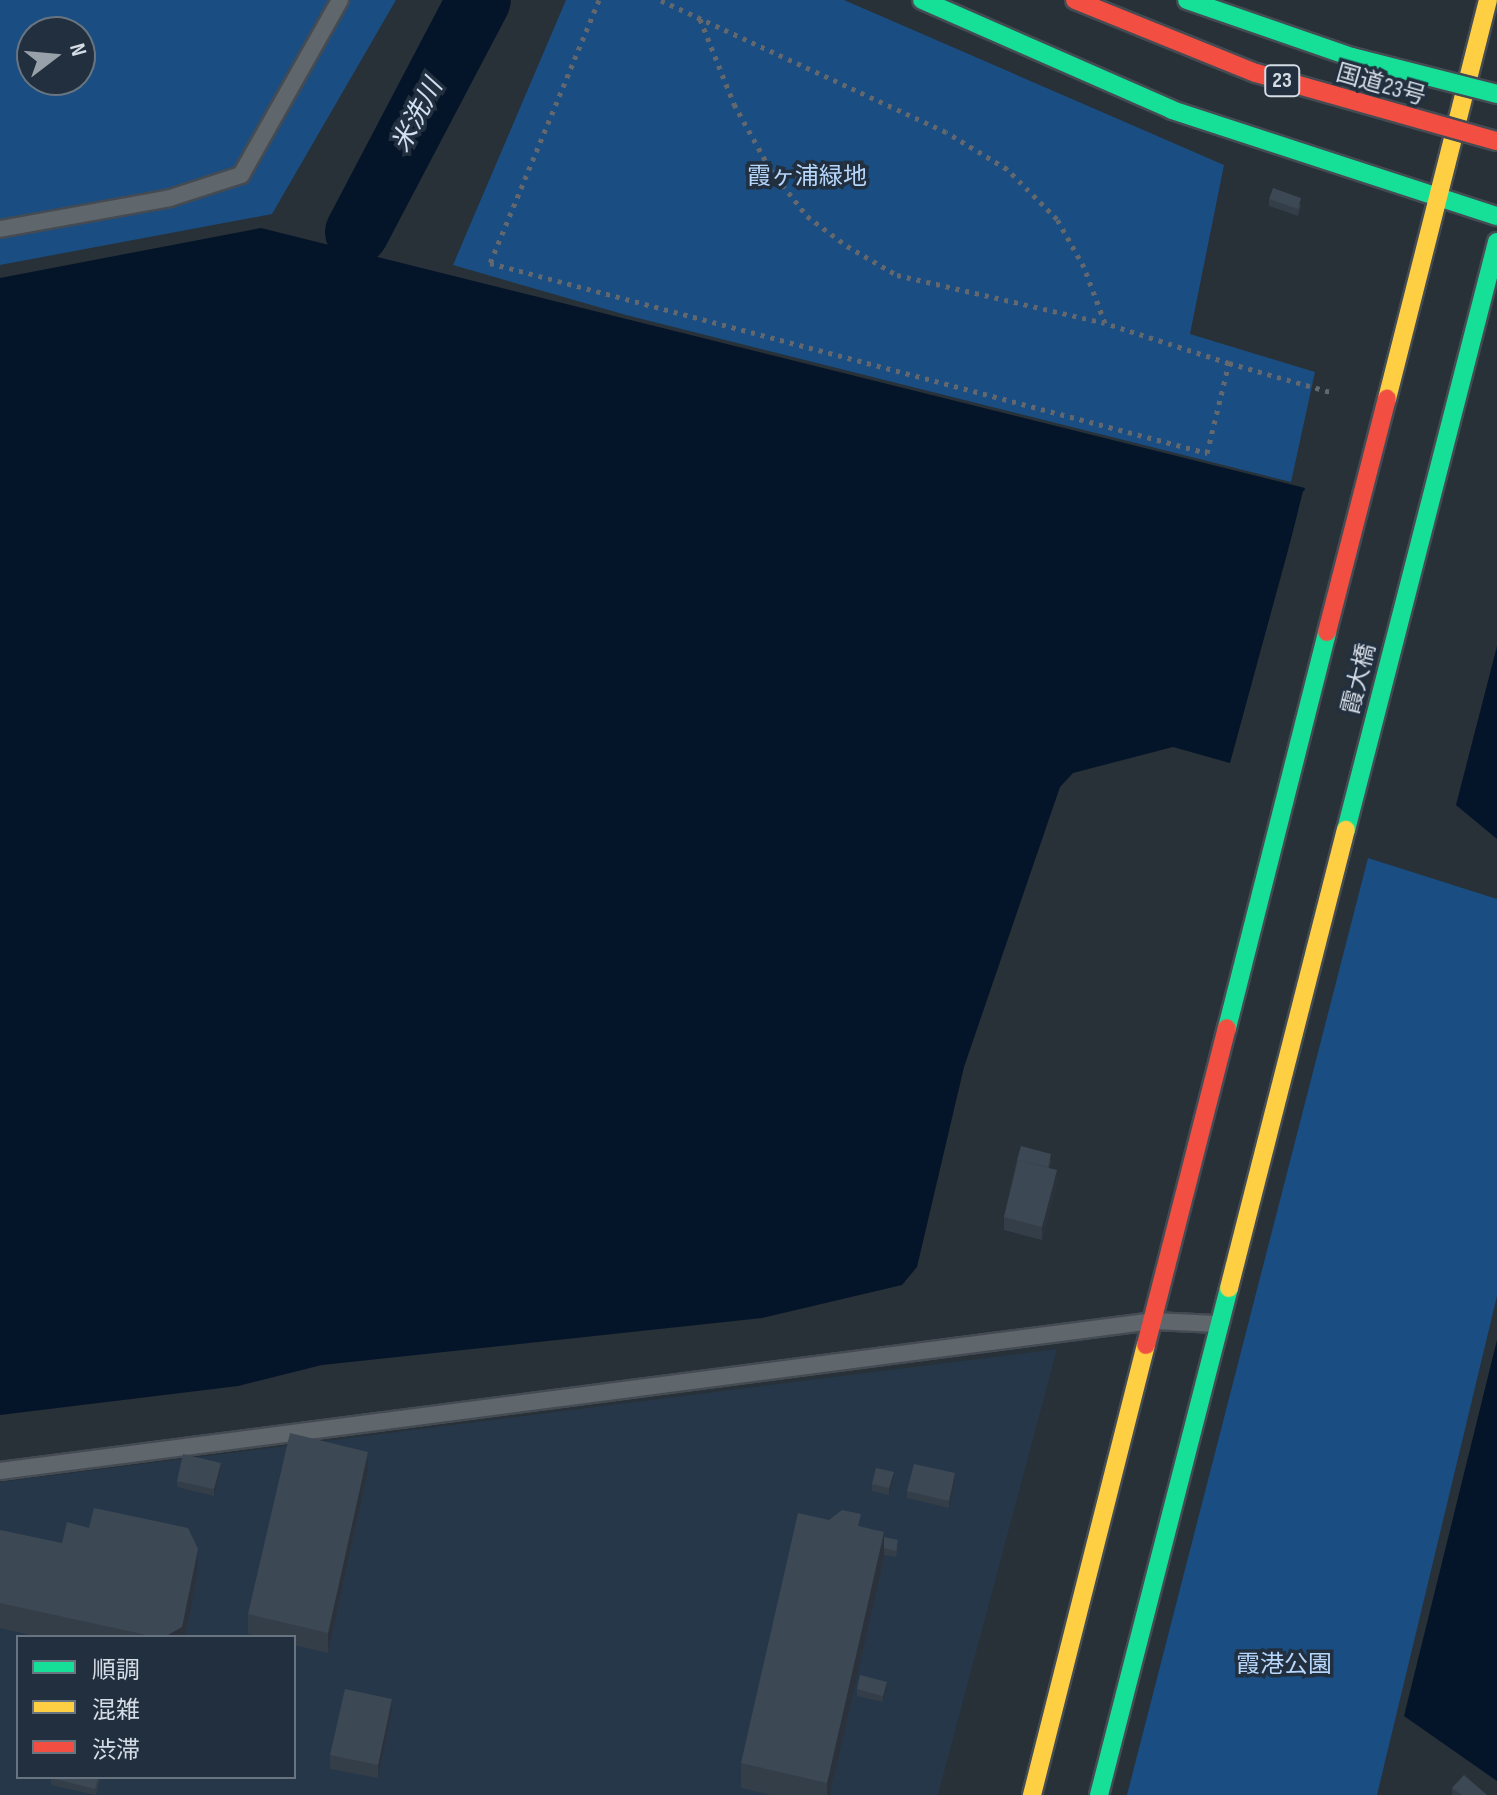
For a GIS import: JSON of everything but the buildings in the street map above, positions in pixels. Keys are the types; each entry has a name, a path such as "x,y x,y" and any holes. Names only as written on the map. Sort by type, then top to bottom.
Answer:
{"main road":[{"path":"922,0 1172,110 1438,194 1497,216"},
{"name":"国道23号","path":"1075,0 1256,73 1497,141"},
{"name":"国道23号","path":"1187,0 1352,57 1497,94"},
{"path":"1032,1795 1488,0"},
{"name":"霞大橋","path":"1099,1795 1429,500 1489,303 1497,242"}],"lane":[{"path":"0,229 170,198 241,175 340,0"},
{"path":"0,1471 1154,1321 1218,1324"}],"path":[{"path":"599,0 490,263 1207,453 1229,363"},
{"path":"660,0 946,132 1007,169 1057,219 1084,267 1105,323"},
{"path":"700,18 734,104 770,169 807,216 837,239 897,275 1105,323 1330,392"}],"shaded area":[{"path":"261,228 1305,488 1230,763 1173,747 1073,773 1060,787 964,1067 917,1267 902,1285 762,1318 322,1365 238,1386 0,1415 0,278"},
{"path":"1497,646 1497,839 1456,805"},
{"path":"1497,1340 1497,1781 1404,1716"},
{"path":"1057,1349 938,1795 0,1795 0,1482"}],"green space":[{"path":"0,0 396,0 272,214 0,265"},
{"name":"霞ヶ浦緑地","path":"566,0 844,0 1224,165 1190,334 1315,372 1291,482 626,315 453,265"},
{"name":"霞港公園","path":"1368,858 1497,899 1497,1296 1377,1795 1127,1795"}],"pier":[{"path":"1303,491 1308,492 1247,717"}],"waterway":[{"name":"米洗川","path":"357,232 479,0"}],"traffic: fast":[{"path":"922,0 1172,110 1497,216"},
{"path":"1187,0 1352,57 1497,94"},
{"path":"1346,830 1497,242"},
{"path":"1227,1028 1327,632"},
{"path":"1099,1795 1229,1288"}],"traffic: slow":[{"path":"1387,399 1488,0"},
{"path":"1229,1288 1346,830"},
{"path":"1032,1795 1146,1345"}],"traffic: jam":[{"path":"1075,0 1256,73 1497,141"},
{"path":"1327,632 1387,399"},
{"path":"1146,1345 1227,1028"}]}
